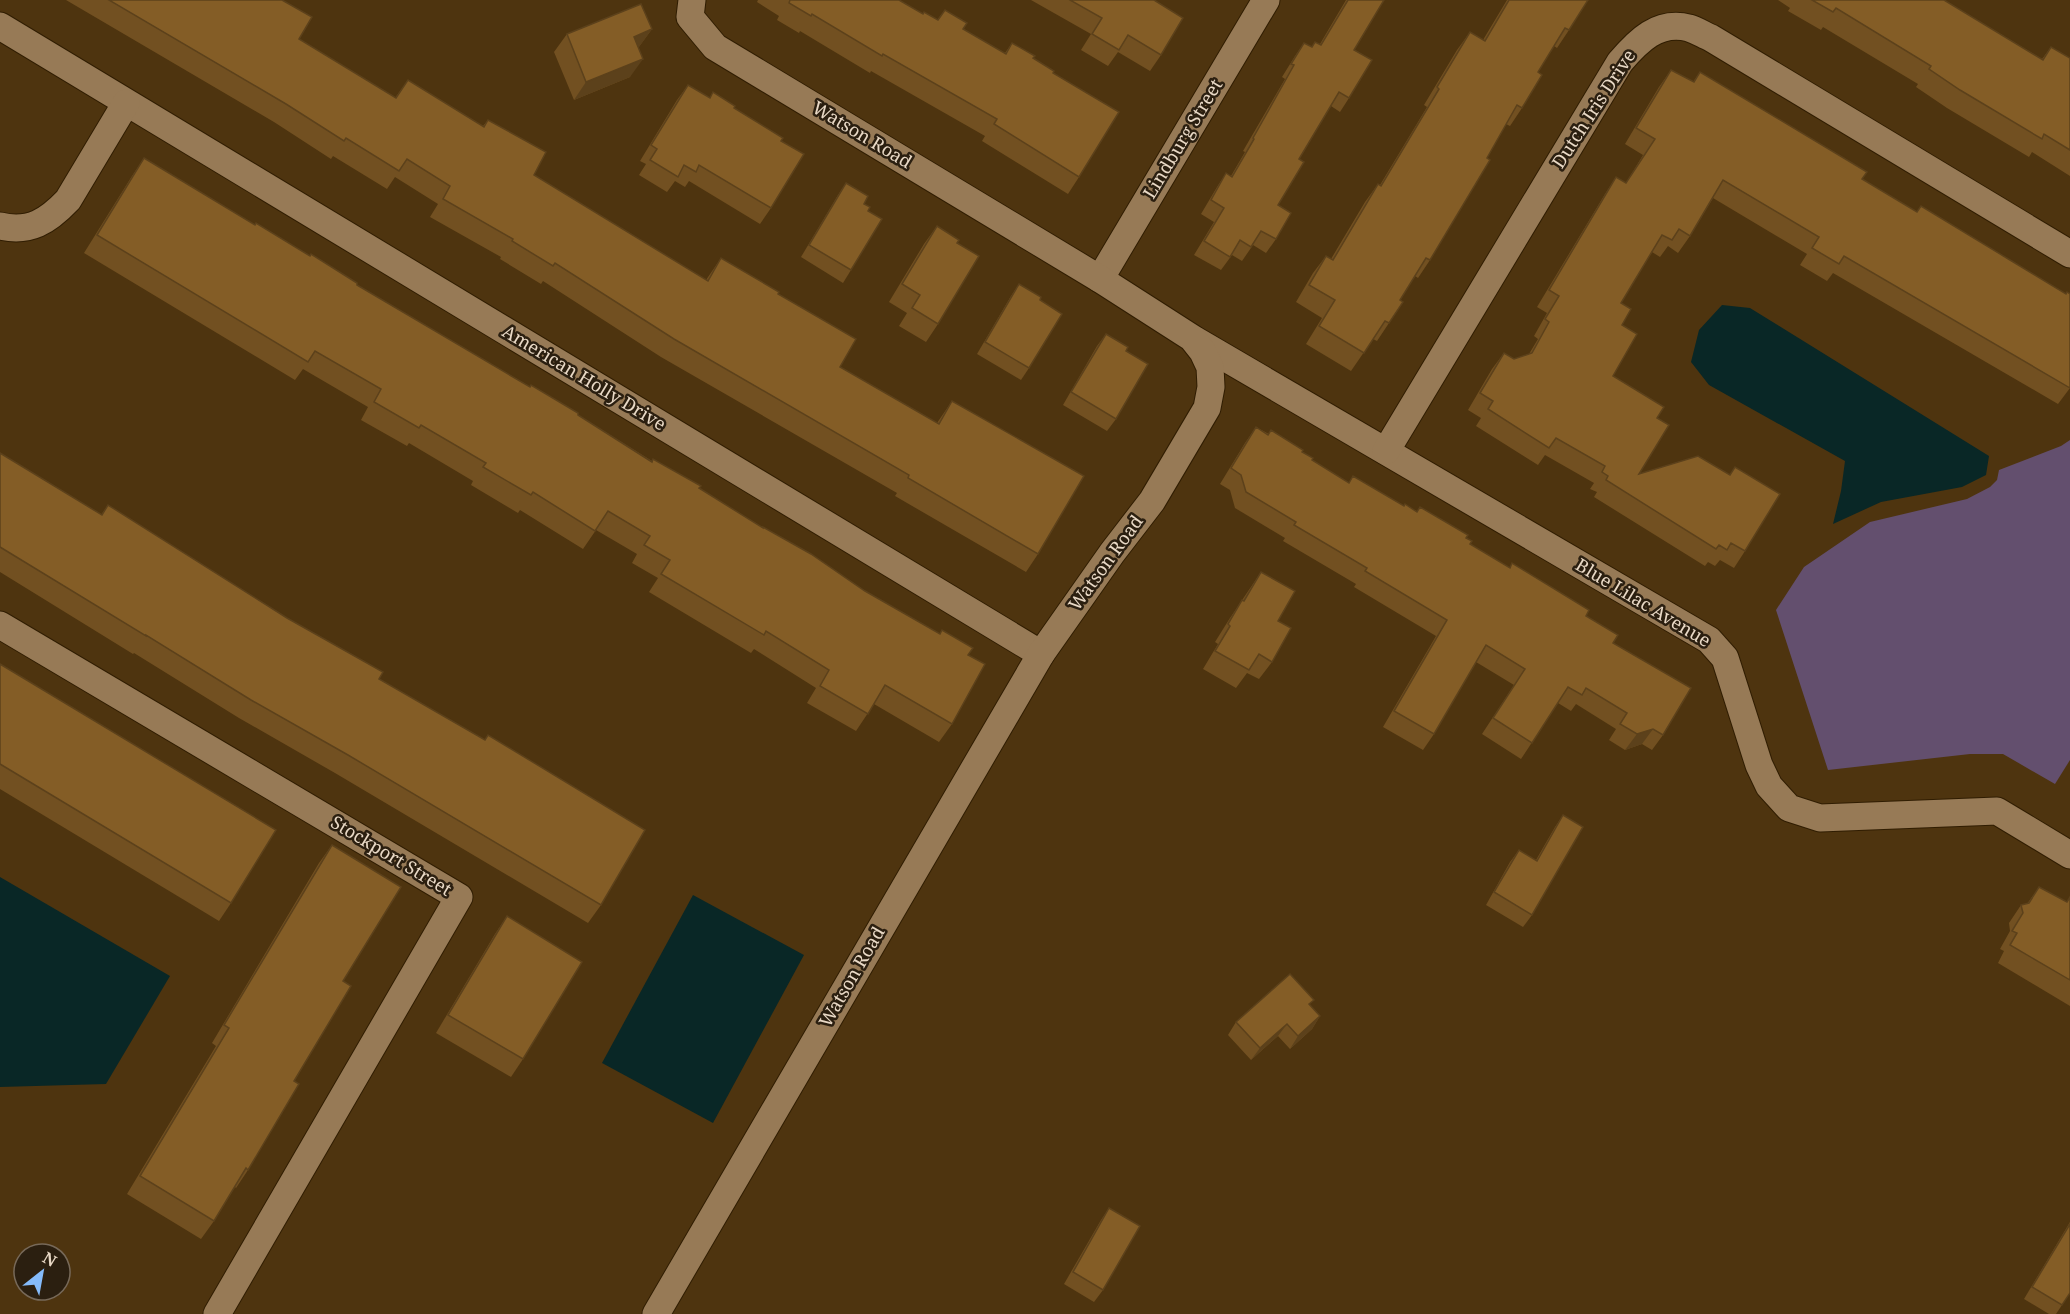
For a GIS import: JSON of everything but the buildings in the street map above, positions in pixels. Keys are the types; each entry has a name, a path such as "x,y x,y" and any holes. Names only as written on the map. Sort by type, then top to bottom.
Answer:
{"street":[{"name":"Watson Road","path":"656,1314 1041,654 1106,561 1152,501 1207,408 1211,387 1210,367 1203,352 1192,338 1100,279 715,47 690,17 692,0"},
{"name":"Lindburg Street","path":"1100,279 1266,0"},
{"name":"American Holly Drive","path":"0,26 1041,654"},
{"name":"Dutch Iris Drive","path":"1386,451 1620,62 1641,38 1663,28 1688,28 1711,38 2070,254"},
{"path":"0,225 8,228 32,227 56,213 68,200 126,103"},
{"name":"Blue Lilac Avenue","path":"1192,338 1709,640 1725,658 1764,776 1769,786 1789,808 1820,818 1997,811 2070,855"},
{"name":"Stockport Street","path":"0,625 459,897 217,1314"}],"shaded area":[{"path":"2070,440 2070,760 2055,784 2003,754 1970,754 1828,770 1776,610 1804,567 1870,522 1967,499 1990,487 1997,480 1999,470 2061,446"}],"water":[{"path":"1722,305 1750,308 1989,456 1986,475 1962,487 1881,502 1833,524 1845,461 1709,385 1691,362 1699,330"},
{"path":"0,877 170,976 106,1084 0,1087"},
{"path":"693,895 804,955 713,1123 602,1063"}]}
